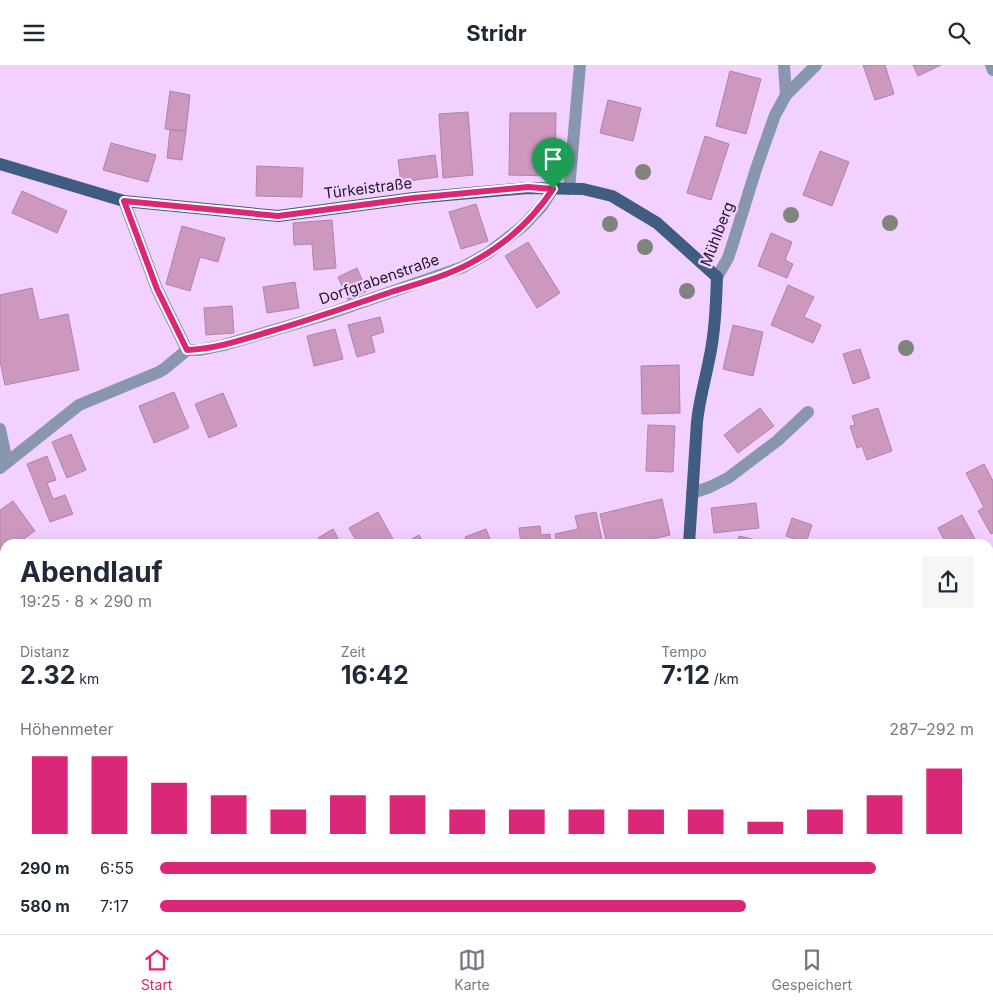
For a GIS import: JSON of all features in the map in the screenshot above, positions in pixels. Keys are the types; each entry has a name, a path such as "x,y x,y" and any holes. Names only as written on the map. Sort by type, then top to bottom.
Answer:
{"main road":[{"name":"Türkeistraße","path":"0,165 124,201 278,216 414,198 528,187 583,189 612,197 656,223 718,277"},
{"name":"Mühlberg","path":"689,539 698,415 714,330 718,277"}],"street":[{"path":"569,189 580,65"},
{"path":"784,65 786,95"},
{"name":"Mühlberg","path":"718,277 728,258 775,115 786,95 816,65"},
{"path":"991,65 993,69"},
{"name":"Dorfgrabenstraße","path":"187,350 200,350 224,345 307,321 463,267 488,253 523,226 542,206 553,189"},
{"path":"4,465 79,405 159,372 187,350 157,289 124,201"},
{"path":"692,493 728,478 778,441 808,412"},
{"path":"0,429 4,465"}],"building":[{"path":"863,65 885,65 894,94 875,100"},
{"path":"913,65 941,65 918,76"},
{"path":"730,71 761,79 746,134 716,126"},
{"path":"170,91 190,95 186,131 165,129"},
{"path":"608,100 641,108 633,141 600,133"},
{"path":"468,112 473,175 443,178 439,114"},
{"path":"510,113 556,113 555,176 509,175"},
{"path":"170,130 186,131 182,160 167,158"},
{"path":"705,136 729,144 711,200 687,193"},
{"path":"111,143 156,155 148,182 103,170"},
{"path":"820,151 849,162 832,206 803,195"},
{"path":"435,155 438,177 401,182 398,160"},
{"path":"257,166 303,168 302,197 256,196"},
{"path":"22,191 67,211 57,233 12,213"},
{"path":"476,204 488,241 461,249 449,212"},
{"path":"332,220 336,268 314,270 312,244 294,245 293,223"},
{"path":"182,226 225,238 218,262 200,257 190,291 166,284"},
{"path":"771,233 792,242 785,260 793,264 787,278 758,266"},
{"path":"528,242 560,293 537,308 505,256"},
{"path":"357,268 367,291 348,300 338,277"},
{"path":"295,282 299,308 267,313 263,287"},
{"path":"788,285 814,297 804,317 821,325 813,343 771,325"},
{"path":"32,288 39,320 68,314 79,370 5,385 0,361 0,295"},
{"path":"232,306 234,333 206,335 204,308"},
{"path":"380,317 384,332 371,336 375,352 357,357 348,325"},
{"path":"733,325 763,332 753,376 723,369"},
{"path":"335,329 343,359 314,366 307,336"},
{"path":"860,349 870,378 853,384 843,354"},
{"path":"679,365 680,413 642,414 641,366"},
{"path":"174,392 189,428 154,443 139,406"},
{"path":"223,393 237,426 209,438 195,404"},
{"path":"760,408 774,426 738,453 724,435"},
{"path":"878,408 892,451 867,460 862,446 857,448 850,426 855,425 852,416"},
{"path":"648,425 675,426 673,472 646,471"},
{"path":"71,434 86,470 67,478 52,442"},
{"path":"47,456 56,480 47,483 53,499 65,495 73,514 50,522 27,464"},
{"path":"984,464 993,481 993,533 991,534 978,511 984,507 966,473"},
{"path":"662,499 670,535 653,539 606,539 600,514"},
{"path":"13,501 35,531 24,539 0,539 0,510"},
{"path":"756,503 759,528 714,533 711,508"},
{"path":"378,512 393,539 355,539 349,528"},
{"path":"596,512 602,539 556,539 555,534 578,529 575,516"},
{"path":"962,515 975,539 944,539 938,528"},
{"path":"792,518 812,525 807,539 795,539 786,536"},
{"path":"540,526 541,535 550,534 550,539 520,539 519,528"},
{"path":"333,529 338,539 319,539"},
{"path":"486,529 490,539 466,539 465,537"},
{"path":"419,535 421,539 412,539"},
{"path":"739,536 752,539 738,539"}],"route":[{"path":"528,187 553,189 542,206 523,226 488,253 463,267 325,315 224,345 200,350 187,350 157,289 124,201 278,216 414,198 528,187"}]}
